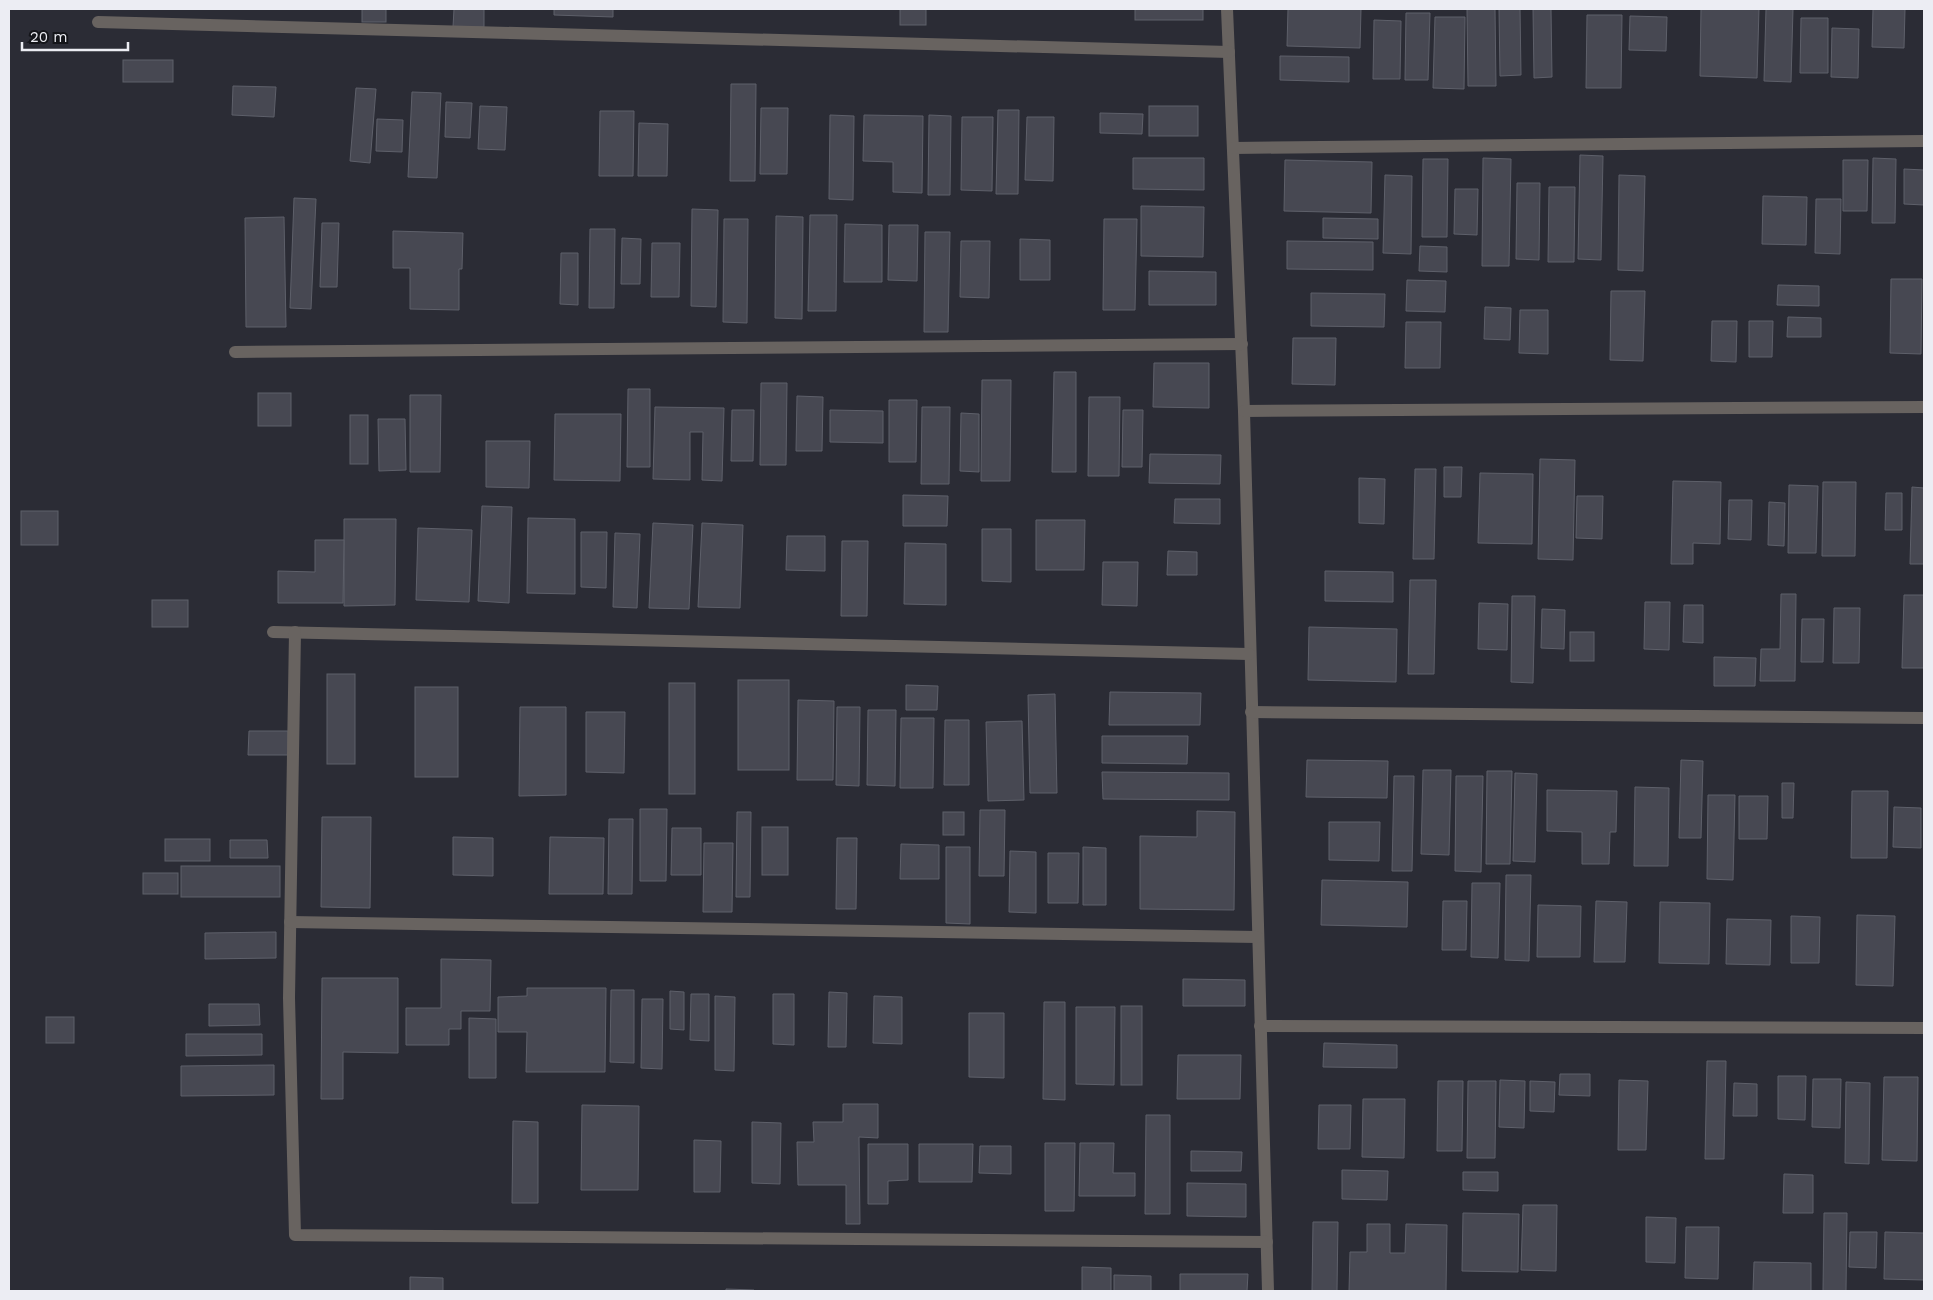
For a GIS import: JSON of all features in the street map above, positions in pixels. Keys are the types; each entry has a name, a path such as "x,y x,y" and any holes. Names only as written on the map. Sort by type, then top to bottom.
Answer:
{"street":[{"path":"1227,9 1242,344 1249,654 1268,1291"},
{"path":"98,22 1229,52"},
{"path":"1233,148 1924,141"},
{"path":"235,352 1242,344"},
{"path":"1244,411 1924,407"},
{"path":"273,632 1249,654"},
{"path":"295,632 289,998 295,1235 1267,1242"},
{"path":"1251,712 1924,718"},
{"path":"290,922 1257,937"},
{"path":"1260,1026 1924,1028"}],"building":[{"path":"362,9 386,9 386,22 362,22"},
{"path":"454,9 484,9 484,27 453,27"},
{"path":"554,9 613,9 613,17 554,15"},
{"path":"900,9 926,9 926,25 900,25"},
{"path":"1135,9 1203,9 1203,20 1135,20"},
{"path":"1288,9 1361,9 1360,48 1287,46"},
{"path":"1467,9 1495,9 1496,86 1468,86"},
{"path":"1499,9 1520,9 1521,75 1500,76"},
{"path":"1533,9 1551,9 1552,77 1534,78"},
{"path":"1701,9 1759,9 1757,78 1700,76"},
{"path":"1766,9 1793,9 1791,82 1764,81"},
{"path":"1873,9 1905,9 1904,48 1872,47"},
{"path":"1406,13 1430,13 1428,80 1405,80"},
{"path":"1587,15 1622,15 1621,88 1586,88"},
{"path":"1630,16 1667,17 1666,51 1629,50"},
{"path":"1435,17 1465,17 1464,89 1433,88"},
{"path":"1801,18 1828,18 1828,73 1800,73"},
{"path":"1374,20 1401,21 1400,79 1373,79"},
{"path":"1832,28 1859,29 1858,78 1831,77"},
{"path":"1280,56 1349,57 1349,82 1280,80"},
{"path":"123,60 173,60 173,82 123,82"},
{"path":"731,84 756,84 755,181 730,181"},
{"path":"233,86 276,87 274,117 232,115"},
{"path":"356,88 376,89 370,163 350,161"},
{"path":"412,92 441,93 437,178 408,177"},
{"path":"446,102 472,103 470,138 445,137"},
{"path":"480,106 507,107 505,150 478,149"},
{"path":"1149,106 1198,106 1198,136 1149,136"},
{"path":"761,108 788,108 787,174 760,174"},
{"path":"998,110 1019,110 1018,194 996,194"},
{"path":"600,111 634,111 633,176 599,176"},
{"path":"1100,113 1143,114 1142,134 1100,133"},
{"path":"830,115 854,116 853,200 829,199"},
{"path":"864,115 923,116 922,193 893,192 893,162 863,161"},
{"path":"929,115 951,116 950,195 928,195"},
{"path":"962,117 993,117 992,191 961,190"},
{"path":"1027,117 1054,117 1053,181 1025,180"},
{"path":"377,119 403,120 402,152 376,151"},
{"path":"639,123 668,124 667,176 638,176"},
{"path":"1580,155 1603,156 1601,260 1578,259"},
{"path":"1133,158 1204,158 1204,190 1133,189"},
{"path":"1483,158 1511,159 1509,266 1482,266"},
{"path":"1873,158 1896,159 1895,223 1872,223"},
{"path":"1423,159 1448,159 1447,237 1422,237"},
{"path":"1285,160 1372,162 1371,213 1284,211"},
{"path":"1843,160 1868,160 1867,211 1843,211"},
{"path":"1904,169 1924,170 1924,205 1904,204"},
{"path":"1385,175 1412,176 1411,254 1383,253"},
{"path":"1619,175 1645,176 1643,271 1618,270"},
{"path":"1517,183 1540,183 1539,260 1516,259"},
{"path":"1549,187 1575,187 1574,262 1548,262"},
{"path":"1455,189 1478,189 1477,235 1454,234"},
{"path":"1763,196 1807,197 1806,245 1762,244"},
{"path":"294,198 316,199 311,309 290,308"},
{"path":"1816,199 1841,199 1840,254 1815,253"},
{"path":"1141,206 1204,207 1203,257 1141,256"},
{"path":"692,209 718,210 716,307 691,306"},
{"path":"810,215 837,215 836,311 808,311"},
{"path":"776,216 803,217 802,319 775,318"},
{"path":"284,217 286,327 246,327 245,218"},
{"path":"1323,218 1378,219 1378,239 1323,238"},
{"path":"724,219 748,219 747,323 723,322"},
{"path":"1104,219 1137,219 1135,310 1103,310"},
{"path":"322,223 339,223 337,287 320,287"},
{"path":"845,224 882,225 882,282 844,282"},
{"path":"889,225 918,225 917,281 888,280"},
{"path":"590,229 615,229 614,308 589,308"},
{"path":"393,231 463,233 462,269 459,269 459,310 410,309 410,268 393,268"},
{"path":"925,232 950,232 948,332 924,332"},
{"path":"622,238 641,239 640,284 621,284"},
{"path":"1020,239 1050,240 1050,280 1020,280"},
{"path":"961,241 990,241 989,298 960,297"},
{"path":"1287,241 1373,242 1373,270 1287,269"},
{"path":"652,243 680,243 679,297 651,297"},
{"path":"1420,246 1447,247 1447,272 1419,271"},
{"path":"561,253 578,253 578,305 560,304"},
{"path":"1149,271 1216,272 1216,305 1149,305"},
{"path":"1891,279 1922,279 1921,354 1890,353"},
{"path":"1407,280 1446,281 1445,312 1406,311"},
{"path":"1778,285 1819,286 1819,306 1777,305"},
{"path":"1611,291 1645,291 1643,361 1610,360"},
{"path":"1311,293 1385,294 1384,327 1311,326"},
{"path":"1485,307 1511,308 1510,340 1484,339"},
{"path":"1520,310 1548,310 1548,354 1519,353"},
{"path":"1788,317 1821,318 1821,337 1787,337"},
{"path":"1712,321 1737,321 1736,362 1711,361"},
{"path":"1749,321 1773,321 1772,357 1749,357"},
{"path":"1406,322 1441,322 1440,368 1405,368"},
{"path":"1293,338 1336,338 1335,385 1292,384"},
{"path":"1154,363 1209,363 1209,408 1153,407"},
{"path":"1054,372 1076,372 1076,472 1052,472"},
{"path":"982,380 1011,380 1010,481 981,481"},
{"path":"761,383 787,383 786,465 760,465"},
{"path":"628,389 650,389 650,467 627,467"},
{"path":"258,393 291,393 291,426 258,426"},
{"path":"410,395 441,395 440,472 410,472"},
{"path":"797,396 823,397 822,451 796,451"},
{"path":"1089,397 1120,397 1119,476 1088,476"},
{"path":"889,400 917,400 916,462 889,462"},
{"path":"655,407 724,408 722,481 702,480 703,432 690,432 690,480 653,479"},
{"path":"922,407 950,407 949,484 921,484"},
{"path":"732,410 754,410 753,461 731,461"},
{"path":"830,410 883,411 883,443 830,442"},
{"path":"1123,410 1143,410 1142,467 1122,467"},
{"path":"961,413 979,414 979,472 960,471"},
{"path":"555,414 621,414 620,481 554,480"},
{"path":"350,415 368,415 368,464 350,464"},
{"path":"378,419 405,419 406,470 379,471"},
{"path":"486,441 530,441 529,488 486,487"},
{"path":"1150,454 1221,455 1220,484 1149,483"},
{"path":"1540,459 1575,460 1573,560 1538,559"},
{"path":"1444,467 1462,467 1461,497 1444,497"},
{"path":"1415,469 1436,469 1434,559 1413,559"},
{"path":"1480,473 1533,474 1532,544 1478,543"},
{"path":"1359,478 1385,479 1384,524 1359,523"},
{"path":"1673,481 1721,482 1720,544 1693,543 1693,564 1671,564"},
{"path":"1823,482 1856,482 1855,556 1822,556"},
{"path":"1789,485 1818,486 1816,553 1788,553"},
{"path":"1912,487 1924,488 1924,564 1910,564"},
{"path":"1886,493 1902,493 1902,530 1885,530"},
{"path":"903,495 948,496 947,526 903,526"},
{"path":"1577,496 1603,496 1602,539 1576,538"},
{"path":"1175,499 1220,499 1220,524 1174,523"},
{"path":"1729,500 1752,500 1751,540 1728,539"},
{"path":"1769,502 1785,503 1784,546 1768,545"},
{"path":"482,506 512,507 509,603 478,601"},
{"path":"21,511 58,511 58,545 21,545"},
{"path":"528,518 575,519 575,594 527,593"},
{"path":"344,519 396,519 395,605 344,606"},
{"path":"1036,520 1085,520 1084,570 1036,570"},
{"path":"653,523 693,525 689,609 649,608"},
{"path":"702,523 743,525 740,608 698,607"},
{"path":"418,528 472,530 469,602 416,600"},
{"path":"982,529 1011,529 1011,582 982,581"},
{"path":"581,532 607,532 606,588 581,587"},
{"path":"615,533 640,534 637,608 613,607"},
{"path":"787,536 825,536 825,571 786,570"},
{"path":"315,540 344,540 343,603 278,603 278,571 315,572"},
{"path":"842,541 868,541 867,616 841,616"},
{"path":"905,543 946,544 946,605 904,604"},
{"path":"1168,551 1197,552 1197,575 1167,575"},
{"path":"1103,562 1138,562 1137,606 1102,605"},
{"path":"1325,571 1393,572 1393,602 1325,601"},
{"path":"1410,580 1436,580 1434,674 1408,674"},
{"path":"1781,594 1796,594 1795,681 1760,681 1761,649 1780,649"},
{"path":"1904,595 1924,595 1924,668 1902,668"},
{"path":"1512,596 1535,596 1533,683 1511,682"},
{"path":"152,600 188,600 188,627 152,627"},
{"path":"1645,602 1670,602 1669,650 1644,649"},
{"path":"1479,603 1508,604 1507,650 1478,649"},
{"path":"1684,605 1703,605 1703,643 1683,642"},
{"path":"1834,608 1860,608 1859,663 1833,663"},
{"path":"1542,609 1565,610 1564,649 1541,648"},
{"path":"1802,619 1824,619 1823,662 1801,662"},
{"path":"1309,627 1397,629 1396,682 1308,680"},
{"path":"1570,632 1594,632 1594,661 1570,661"},
{"path":"1714,657 1756,658 1755,686 1714,686"},
{"path":"327,674 355,674 355,764 327,764"},
{"path":"738,680 789,680 789,770 738,770"},
{"path":"669,683 695,683 695,794 669,794"},
{"path":"906,685 938,686 937,710 906,710"},
{"path":"415,687 458,687 458,777 415,777"},
{"path":"1110,692 1201,693 1200,725 1109,725"},
{"path":"1055,694 1057,793 1030,793 1028,695"},
{"path":"798,700 834,701 833,780 797,780"},
{"path":"520,707 566,707 566,795 519,796"},
{"path":"837,707 860,707 859,786 836,785"},
{"path":"868,710 896,710 895,786 867,785"},
{"path":"586,712 625,712 624,773 586,772"},
{"path":"901,718 934,718 933,788 900,788"},
{"path":"945,720 969,720 969,785 944,785"},
{"path":"1022,721 1024,800 988,801 986,722"},
{"path":"249,731 288,731 288,755 248,755"},
{"path":"1102,736 1188,736 1187,764 1102,763"},
{"path":"1307,760 1388,761 1387,798 1306,797"},
{"path":"1681,760 1703,761 1701,838 1679,838"},
{"path":"1423,770 1451,770 1449,855 1421,854"},
{"path":"1487,771 1512,771 1510,864 1486,864"},
{"path":"1102,772 1229,773 1229,800 1103,799"},
{"path":"1515,773 1537,774 1535,862 1513,861"},
{"path":"1394,776 1414,776 1412,871 1392,871"},
{"path":"1456,776 1483,776 1481,872 1455,871"},
{"path":"1782,783 1794,783 1793,818 1782,818"},
{"path":"1635,787 1669,788 1668,866 1634,866"},
{"path":"1547,790 1617,791 1616,832 1610,832 1609,864 1582,864 1582,832 1547,831"},
{"path":"1852,791 1888,791 1887,858 1851,858"},
{"path":"1708,795 1735,795 1733,880 1707,879"},
{"path":"1739,796 1768,796 1767,839 1739,839"},
{"path":"1894,807 1921,808 1921,848 1893,847"},
{"path":"640,809 667,809 666,881 640,881"},
{"path":"980,810 1005,810 1004,876 979,876"},
{"path":"1197,811 1235,812 1234,910 1140,909 1140,836 1197,837"},
{"path":"737,812 751,812 750,897 736,897"},
{"path":"943,812 964,812 964,835 943,835"},
{"path":"322,817 371,817 370,908 321,907"},
{"path":"609,819 633,819 632,894 608,894"},
{"path":"1329,822 1380,822 1379,861 1329,860"},
{"path":"762,827 788,827 788,875 762,875"},
{"path":"672,828 701,828 701,875 671,875"},
{"path":"453,837 493,838 493,876 453,875"},
{"path":"550,837 604,838 603,894 549,894"},
{"path":"837,838 857,838 856,909 836,909"},
{"path":"165,839 210,839 210,861 165,861"},
{"path":"230,840 267,840 268,858 230,858"},
{"path":"704,843 733,843 732,912 703,912"},
{"path":"901,844 939,845 939,879 900,879"},
{"path":"946,847 970,847 970,924 946,923"},
{"path":"1083,847 1106,848 1106,905 1083,905"},
{"path":"1010,851 1036,852 1036,913 1009,912"},
{"path":"1048,853 1079,853 1078,903 1048,903"},
{"path":"181,866 280,866 280,897 181,897"},
{"path":"143,873 178,873 178,894 143,894"},
{"path":"1506,875 1531,875 1529,961 1505,960"},
{"path":"1322,880 1408,882 1407,927 1321,925"},
{"path":"1472,883 1500,883 1498,958 1471,957"},
{"path":"1443,901 1467,901 1466,950 1442,950"},
{"path":"1596,901 1627,902 1625,962 1594,962"},
{"path":"1660,902 1710,903 1709,964 1659,963"},
{"path":"1538,905 1581,906 1580,957 1537,957"},
{"path":"1857,915 1895,916 1893,986 1856,985"},
{"path":"1791,916 1820,917 1819,963 1791,963"},
{"path":"1727,919 1771,920 1770,965 1726,964"},
{"path":"276,932 276,958 205,959 205,933"},
{"path":"441,959 491,960 490,1011 461,1011 461,1029 449,1029 449,1045 406,1045 406,1008 441,1008"},
{"path":"322,978 398,978 398,1053 343,1052 343,1099 321,1099"},
{"path":"1183,979 1245,980 1245,1006 1183,1006"},
{"path":"527,988 606,988 605,1072 526,1072 527,1032 498,1032 498,997 527,996"},
{"path":"611,990 634,990 634,1063 610,1062"},
{"path":"670,991 684,992 684,1030 670,1029"},
{"path":"829,992 847,993 846,1047 828,1047"},
{"path":"691,994 709,994 709,1041 690,1040"},
{"path":"773,994 794,994 794,1045 773,1044"},
{"path":"715,996 735,997 734,1071 715,1070"},
{"path":"874,996 902,997 902,1044 873,1043"},
{"path":"642,999 663,999 662,1069 641,1068"},
{"path":"1044,1002 1065,1002 1065,1100 1043,1099"},
{"path":"209,1004 259,1004 260,1025 209,1026"},
{"path":"1121,1006 1142,1006 1142,1085 1121,1085"},
{"path":"1076,1007 1115,1007 1114,1085 1076,1084"},
{"path":"969,1013 1004,1013 1004,1078 969,1077"},
{"path":"46,1017 74,1017 74,1043 46,1043"},
{"path":"469,1018 496,1019 496,1078 469,1078"},
{"path":"186,1034 262,1034 262,1055 186,1056"},
{"path":"1324,1043 1397,1045 1397,1068 1323,1067"},
{"path":"1178,1055 1241,1055 1240,1099 1177,1099"},
{"path":"1707,1061 1726,1061 1724,1159 1705,1159"},
{"path":"274,1065 274,1095 181,1096 181,1066"},
{"path":"1560,1074 1590,1074 1590,1096 1559,1095"},
{"path":"1778,1076 1806,1076 1805,1120 1778,1119"},
{"path":"1884,1077 1918,1077 1917,1161 1882,1160"},
{"path":"1813,1079 1841,1079 1840,1128 1812,1127"},
{"path":"1500,1080 1525,1081 1524,1128 1499,1127"},
{"path":"1619,1080 1648,1081 1646,1150 1618,1150"},
{"path":"1438,1081 1463,1081 1462,1151 1437,1151"},
{"path":"1468,1081 1496,1081 1495,1158 1467,1158"},
{"path":"1530,1081 1555,1082 1554,1112 1530,1111"},
{"path":"1846,1082 1870,1083 1869,1164 1845,1163"},
{"path":"1734,1083 1757,1084 1757,1116 1733,1116"},
{"path":"1363,1099 1405,1099 1404,1158 1362,1157"},
{"path":"843,1104 878,1104 878,1138 859,1137 860,1224 846,1224 846,1185 798,1185 797,1142 814,1142 813,1122 843,1122"},
{"path":"582,1105 639,1106 638,1190 581,1190"},
{"path":"1319,1105 1351,1105 1350,1149 1318,1149"},
{"path":"1146,1115 1170,1115 1170,1214 1145,1214"},
{"path":"513,1121 538,1122 538,1203 512,1203"},
{"path":"752,1122 781,1123 780,1184 752,1183"},
{"path":"694,1140 721,1141 720,1192 694,1192"},
{"path":"1045,1143 1075,1143 1074,1211 1045,1211"},
{"path":"1080,1143 1114,1143 1113,1173 1135,1173 1135,1196 1079,1196"},
{"path":"868,1144 908,1144 908,1180 888,1181 888,1204 868,1204"},
{"path":"919,1144 973,1144 972,1182 919,1182"},
{"path":"980,1146 1011,1146 1011,1174 979,1173"},
{"path":"1191,1151 1242,1152 1241,1171 1191,1171"},
{"path":"1342,1170 1388,1171 1387,1200 1342,1199"},
{"path":"1463,1172 1498,1172 1498,1191 1463,1190"},
{"path":"1784,1174 1813,1175 1813,1213 1783,1213"},
{"path":"1187,1183 1246,1184 1246,1217 1187,1216"},
{"path":"1523,1205 1557,1205 1556,1271 1521,1270"},
{"path":"1463,1213 1519,1214 1518,1272 1462,1271"},
{"path":"1824,1213 1847,1213 1846,1291 1823,1291"},
{"path":"1646,1217 1676,1218 1675,1263 1646,1262"},
{"path":"1313,1222 1338,1222 1337,1291 1312,1291"},
{"path":"1367,1224 1390,1224 1390,1253 1405,1253 1406,1224 1447,1225 1446,1291 1349,1291 1350,1252 1367,1252"},
{"path":"1686,1227 1719,1227 1718,1279 1685,1278"},
{"path":"1850,1232 1877,1232 1876,1268 1849,1267"},
{"path":"1885,1232 1924,1233 1924,1280 1884,1279"},
{"path":"1754,1262 1811,1263 1811,1291 1753,1291"},
{"path":"1082,1267 1111,1268 1111,1291 1082,1291"},
{"path":"1180,1274 1248,1274 1247,1291 1180,1291"},
{"path":"1114,1275 1151,1276 1151,1291 1114,1291"},
{"path":"410,1277 443,1278 443,1291 410,1291"},
{"path":"726,1289 754,1290 754,1291 726,1291"}]}
